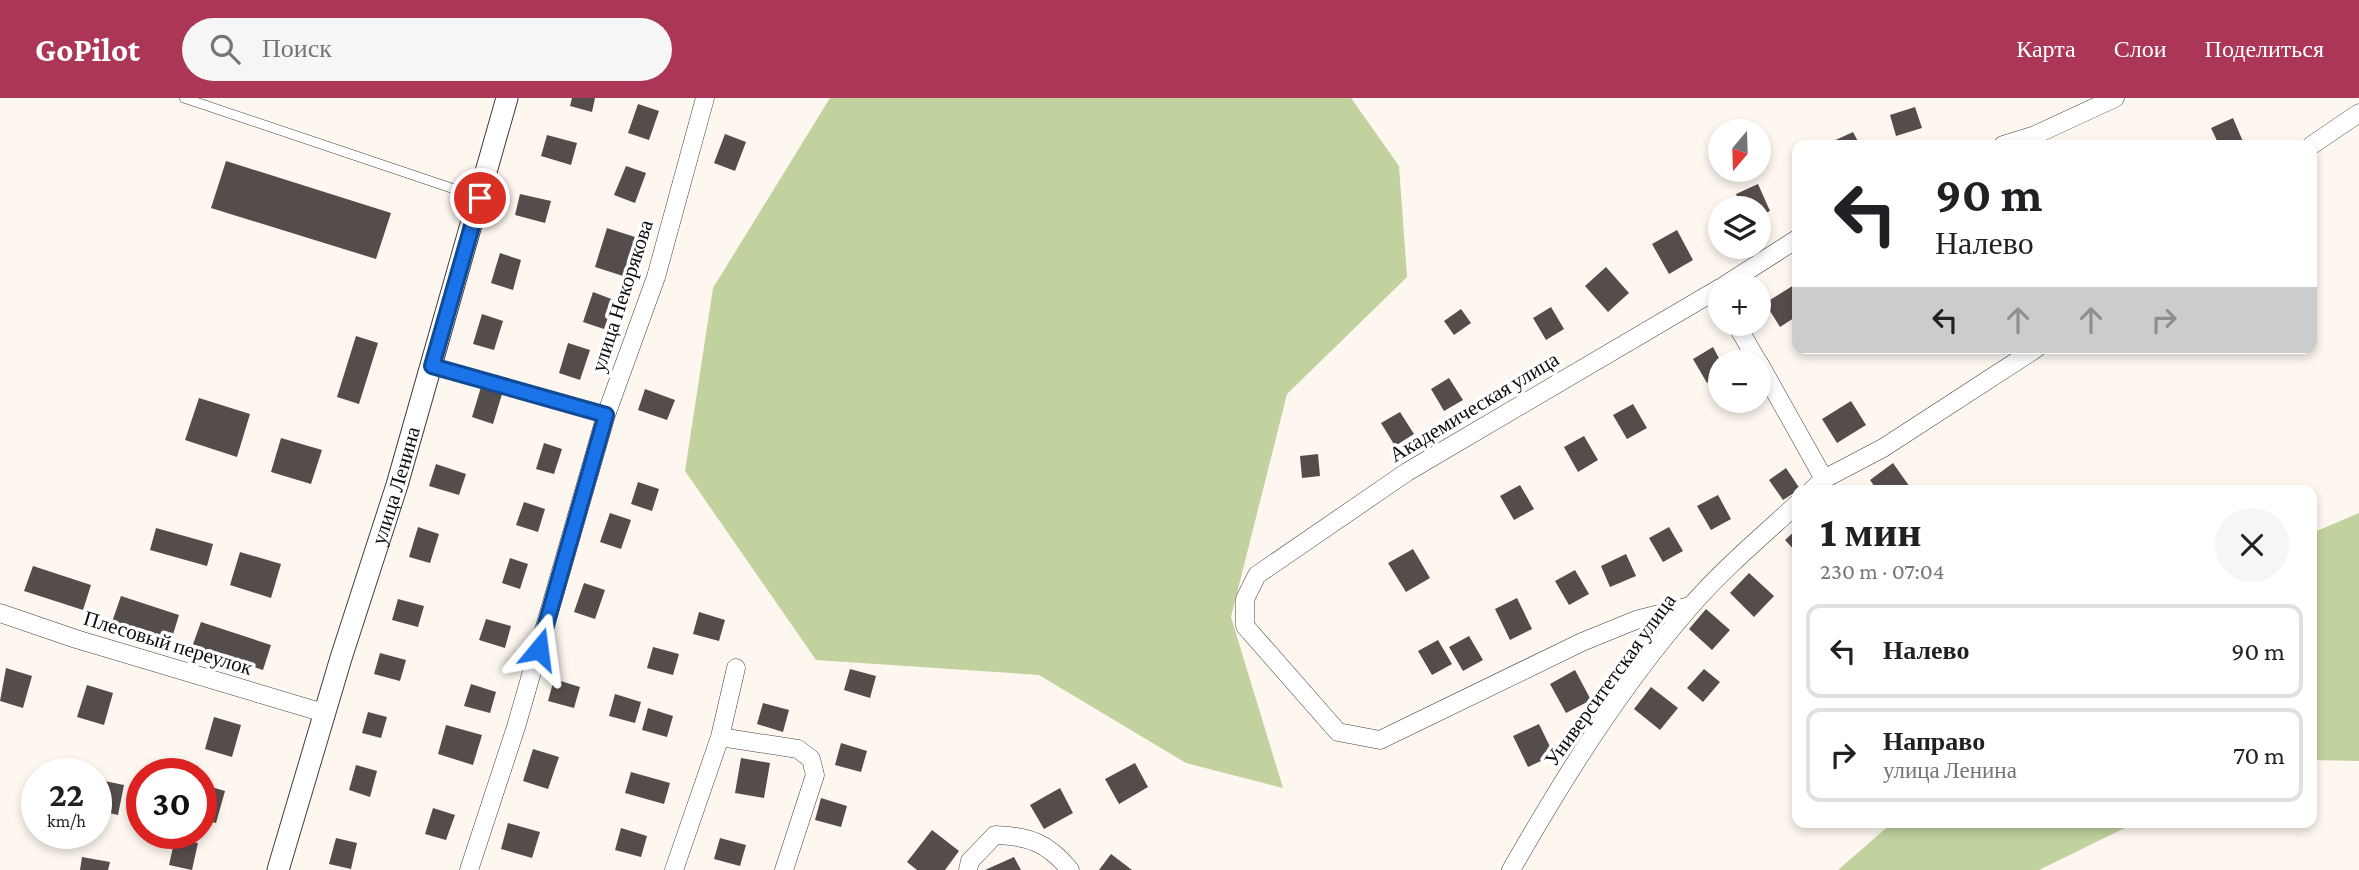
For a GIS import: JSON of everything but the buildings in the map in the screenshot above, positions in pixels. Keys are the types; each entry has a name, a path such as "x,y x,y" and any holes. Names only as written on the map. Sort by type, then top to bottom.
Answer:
{"street":[{"name":"улица Ленина","path":"278,870 432,366 507,98"},
{"name":"улица Некорякова","path":"470,870 516,727 606,415 656,277 705,98"},
{"path":"2019,140 2115,98"},
{"path":"2317,142 2359,113"},
{"name":"Академическая улица","path":"1746,273 1792,242"},
{"name":"Академическая улица","path":"1690,607 1636,620 1582,642 1380,740 1338,732 1245,626 1245,599 1257,575 1407,472 1708,298"},
{"path":"1771,389 1818,484 1883,448 2028,354"},
{"name":"Университетская улица","path":"1511,870 1551,800 1639,673 1690,607 1792,509"},
{"name":"Плесовый переулок","path":"0,613 76,639 324,713"},
{"path":"674,870 720,737 736,668"},
{"path":"720,737 798,749 811,759 815,775 784,870"},
{"path":"968,870 970,861 995,835 1026,836 1060,858 1070,870"}],"lane":[{"path":"184,98 480,198"},
{"path":"432,366 606,415"}],"green space":[{"path":"830,98 1351,98 1399,166 1407,277 1287,394 1231,617 1283,788 1186,763 1039,675 816,660 685,471 713,288"},
{"path":"2359,513 2359,761 2317,760 2317,531"},
{"path":"1886,828 2125,828 2039,870 1838,870"}],"route":[{"path":"480,198 432,366 606,415 539,649"}]}
